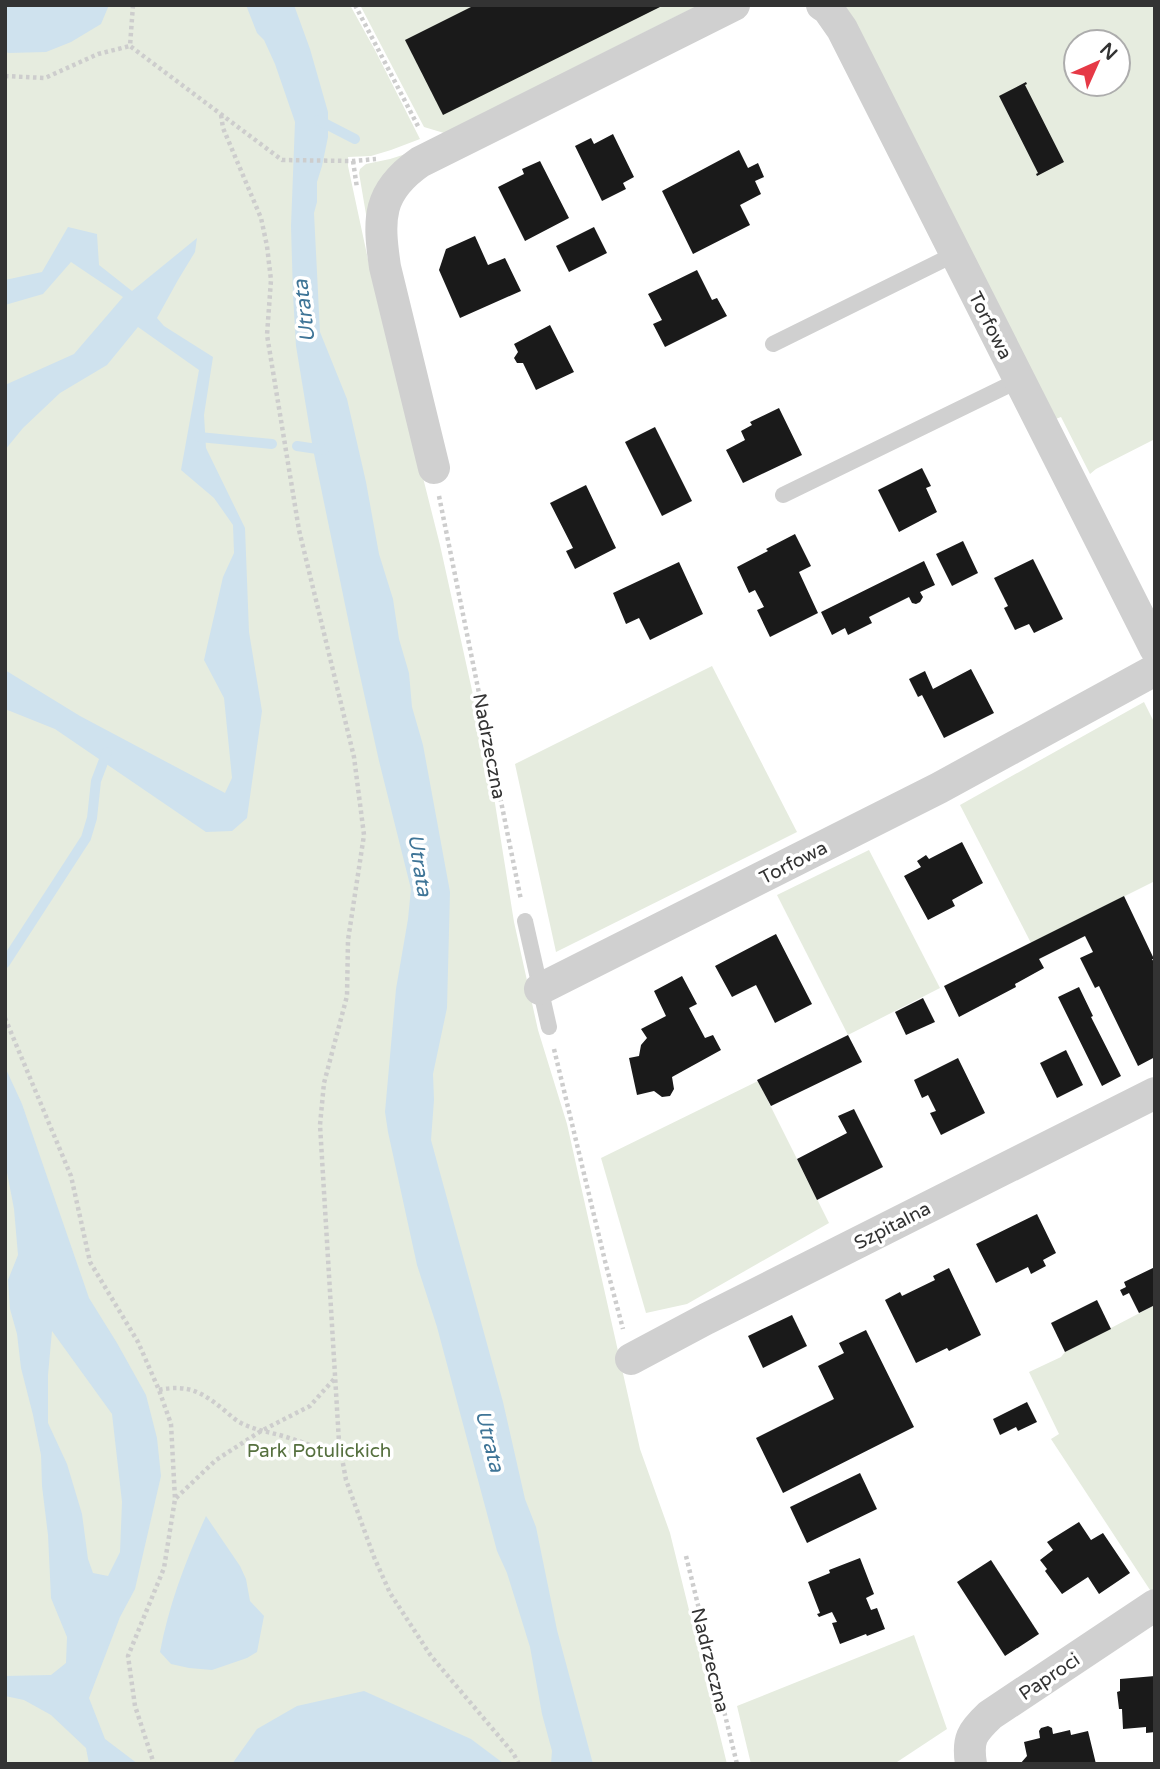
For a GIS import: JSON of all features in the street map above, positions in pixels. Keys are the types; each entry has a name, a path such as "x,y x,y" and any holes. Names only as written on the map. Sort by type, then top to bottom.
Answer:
{"street":[{"path":"434,468 385,267 381,227 384,204 395,184 412,167 428,142 734,5"},
{"name":"Torfowa","path":"822,5 842,29 1155,648"},
{"name":"Torfowa","path":"540,989 939,788 1155,670"},
{"name":"Szpitalna","path":"631,1359 706,1318 1155,1093"},
{"name":"Paproci","path":"971,1764 970,1738 990,1715 1155,1605"}],"lane":[{"path":"773,344 955,254"},
{"path":"783,495 1019,380"},
{"path":"525,921 549,1027"}],"path":[{"path":"130,46 133,5"},
{"path":"355,5 428,142"},
{"path":"5,76 45,78 98,54 130,46"},
{"path":"130,46 282,160 340,160"},
{"path":"221,114 223,128 261,218 267,246 271,280 267,335 271,361 299,530 354,757 364,835 348,940 347,996 324,1083 320,1125 341,1454 346,1480 390,1593 431,1656 513,1753 519,1764"},
{"name":"Nadrzeczna","path":"434,468 525,921"},
{"path":"5,1018 71,1176 90,1262 138,1342 171,1424 175,1499 164,1568 128,1656 135,1706 154,1764"},
{"path":"549,1027 631,1359"},
{"path":"175,1499 216,1460 261,1431 310,1406 335,1378"},
{"path":"159,1390 181,1387 198,1392 239,1422 341,1454"},
{"name":"Nadrzeczna","path":"686,1556 737,1764"}],"green space":[{"name":"Park Potulickich","path":"5,5 350,5 420,139 371,156 348,157 348,166 369,264 440,545 490,772 514,922 538,1030 567,1124 640,1449 670,1533 727,1764 5,1764"},
{"path":"360,5 699,5 444,133 424,127"},
{"path":"844,5 1155,5 1155,439 1090,474 1061,417 1053,420"},
{"path":"412,152 367,220 360,169 366,164"},
{"path":"712,666 797,832 556,952 515,764"},
{"path":"1144,702 1155,724 1155,881 1031,943 960,805"},
{"path":"869,850 940,988 848,1035 777,895"},
{"path":"758,1081 829,1223 687,1304 646,1313 601,1158"},
{"path":"1155,1305 1155,1591 1152,1593 1051,1439 1059,1434 1029,1372"},
{"path":"914,1635 947,1729 894,1764 751,1764 737,1706"}],"water":[{"path":"5,5 109,5 101,24 71,42 46,52 9,53 5,52"},
{"name":"Utrata","path":"246,5 294,5 328,112 328,137 317,182 314,213 320,332 347,399 379,554 393,599 399,639 409,673 412,707 423,745 450,892 447,1008 433,1074 431,1140 503,1402 525,1499 536,1527 557,1630 593,1764 551,1764 552,1751 542,1714 530,1647 507,1573 497,1551 437,1327 417,1265 388,1132 385,1112 396,989 411,889 355,653 313,449 296,346 291,226 295,122 275,64 264,40 257,33"},
{"path":"68,227 97,234 99,265 132,291 197,238 195,252 157,318 164,326 213,357 204,415 206,448 245,528 249,632 262,711 247,818 232,831 206,832 55,729 5,709 5,670 80,716 225,793 232,778 224,698 204,660 223,577 234,553 233,525 214,498 181,470 199,370 138,327 107,365 60,393 23,428 5,450 5,385 74,354 123,297 71,262 43,294 5,305 5,280 42,272"},
{"path":"5,1067 22,1104 89,1298 146,1395 157,1438 161,1476 135,1589 120,1617 89,1698 105,1739 138,1764 89,1764 86,1748 51,1715 24,1700 5,1696 5,1676 51,1675 66,1663 67,1637 51,1598 41,1455 10,1309 8,1280 18,1255 14,1209 5,1162","holes":["52,1331 112,1414 122,1502 120,1552 108,1576 93,1573 88,1559 82,1514 67,1464 48,1423"]},
{"path":"206,1516 240,1566 246,1579 250,1601 264,1616 257,1652 212,1670 171,1664 160,1652 179,1582"},
{"path":"364,1691 471,1739 503,1763 232,1764 257,1729 297,1706"}],"building":[{"path":"475,5 664,5 443,115 405,40"},
{"path":"1026,82 1025,85 1064,162 1037,176 1038,173 999,96"},
{"path":"613,134 634,177 623,183 626,189 602,201 575,146 591,138 594,144"},
{"path":"739,150 748,168 758,163 764,177 755,181 761,194 740,205 750,225 693,254 662,191"},
{"path":"540,161 569,218 525,241 498,187 524,174 522,169"},
{"path":"594,227 607,253 569,272 556,246"},
{"path":"475,236 488,265 505,258 521,291 460,318 439,270 446,249"},
{"path":"697,270 712,300 717,298 727,316 665,347 653,324 662,320 648,294"},
{"path":"550,325 574,372 536,390 523,363 517,363 514,358 518,352 514,344"},
{"path":"779,408 802,455 743,483 726,450 745,440 741,431 752,425 750,422"},
{"path":"655,427 692,501 662,516 625,442"},
{"path":"922,468 931,486 926,488 937,512 899,532 878,490"},
{"path":"586,485 616,548 575,569 566,551 573,548 550,503"},
{"path":"795,534 811,566 799,572 818,613 770,637 757,610 764,607 755,590 749,593 737,567"},
{"path":"963,541 978,573 952,586 936,554"},
{"path":"1033,559 1063,619 1034,633 1029,624 1015,630 1004,608 1008,606 994,578"},
{"path":"924,561 935,585 920,592 923,597 920,602 912,603 909,597 869,617 872,623 848,635 845,628 832,635 821,612"},
{"path":"679,562 703,614 650,640 639,618 626,624 613,593"},
{"path":"971,669 994,713 944,738 922,695 918,697 909,679 925,671 933,689"},
{"path":"962,842 983,883 952,900 955,906 928,920 904,876 921,867 917,861 926,855 929,859"},
{"path":"1124,896 1155,964 1155,1057 1138,1066 1099,986 1095,988 1080,958 1093,952 1085,936 1039,959 1044,968 1015,984 1016,987 959,1017 944,986"},
{"path":"776,934 812,1004 775,1023 756,985 732,997 715,966"},
{"path":"682,976 697,1004 689,1008 705,1038 713,1035 721,1050 672,1077 674,1089 670,1096 662,1097 654,1091 637,1095 629,1058 639,1056 641,1045 647,1038 641,1029 666,1016 654,991"},
{"path":"1079,987 1121,1076 1102,1086 1058,997"},
{"path":"923,998 935,1022 906,1035 895,1012"},
{"path":"848,1035 862,1062 771,1106 757,1080"},
{"path":"1066,1050 1083,1085 1057,1098 1040,1063"},
{"path":"958,1058 985,1113 941,1135 930,1113 936,1111 928,1095 922,1098 914,1080"},
{"path":"854,1109 883,1167 817,1200 797,1159 847,1133 838,1116"},
{"path":"1037,1214 1056,1253 1043,1260 1046,1266 1031,1274 1028,1267 996,1283 976,1244"},
{"path":"1155,1267 1155,1305 1139,1313 1129,1293 1123,1296 1120,1290 1126,1287 1124,1282"},
{"path":"949,1268 981,1335 916,1363 885,1300 900,1292 902,1296 935,1280 933,1276"},
{"path":"1097,1300 1111,1329 1065,1352 1051,1323"},
{"path":"792,1315 807,1346 763,1368 748,1336"},
{"path":"866,1330 914,1427 783,1493 756,1438 834,1399 818,1366 844,1353 839,1343"},
{"path":"1027,1402 1037,1422 1018,1431 1016,1427 1000,1435 993,1419"},
{"path":"860,1473 877,1509 807,1543 790,1507"},
{"path":"1079,1522 1091,1540 1103,1533 1130,1573 1099,1594 1088,1577 1062,1594 1040,1560 1053,1550 1047,1542"},
{"path":"860,1558 874,1594 866,1598 871,1610 877,1608 885,1629 840,1644 832,1623 837,1622 832,1612 819,1617 817,1614 820,1613 808,1582"},
{"path":"991,1560 1039,1634 1005,1656 957,1582"},
{"path":"1155,1676 1155,1732 1146,1733 1146,1727 1123,1729 1122,1709 1119,1709 1117,1692 1120,1691 1120,1679"},
{"path":"1041,1728 1052,1728 1053,1734 1070,1730 1071,1735 1088,1731 1096,1764 1020,1764 1027,1756 1024,1742 1040,1738"}],"waterway":[{"path":"318,120 355,139"},
{"path":"199,437 272,444"},
{"path":"297,446 324,450"},
{"path":"5,963 86,838 92,818 96,781 107,752"}]}
